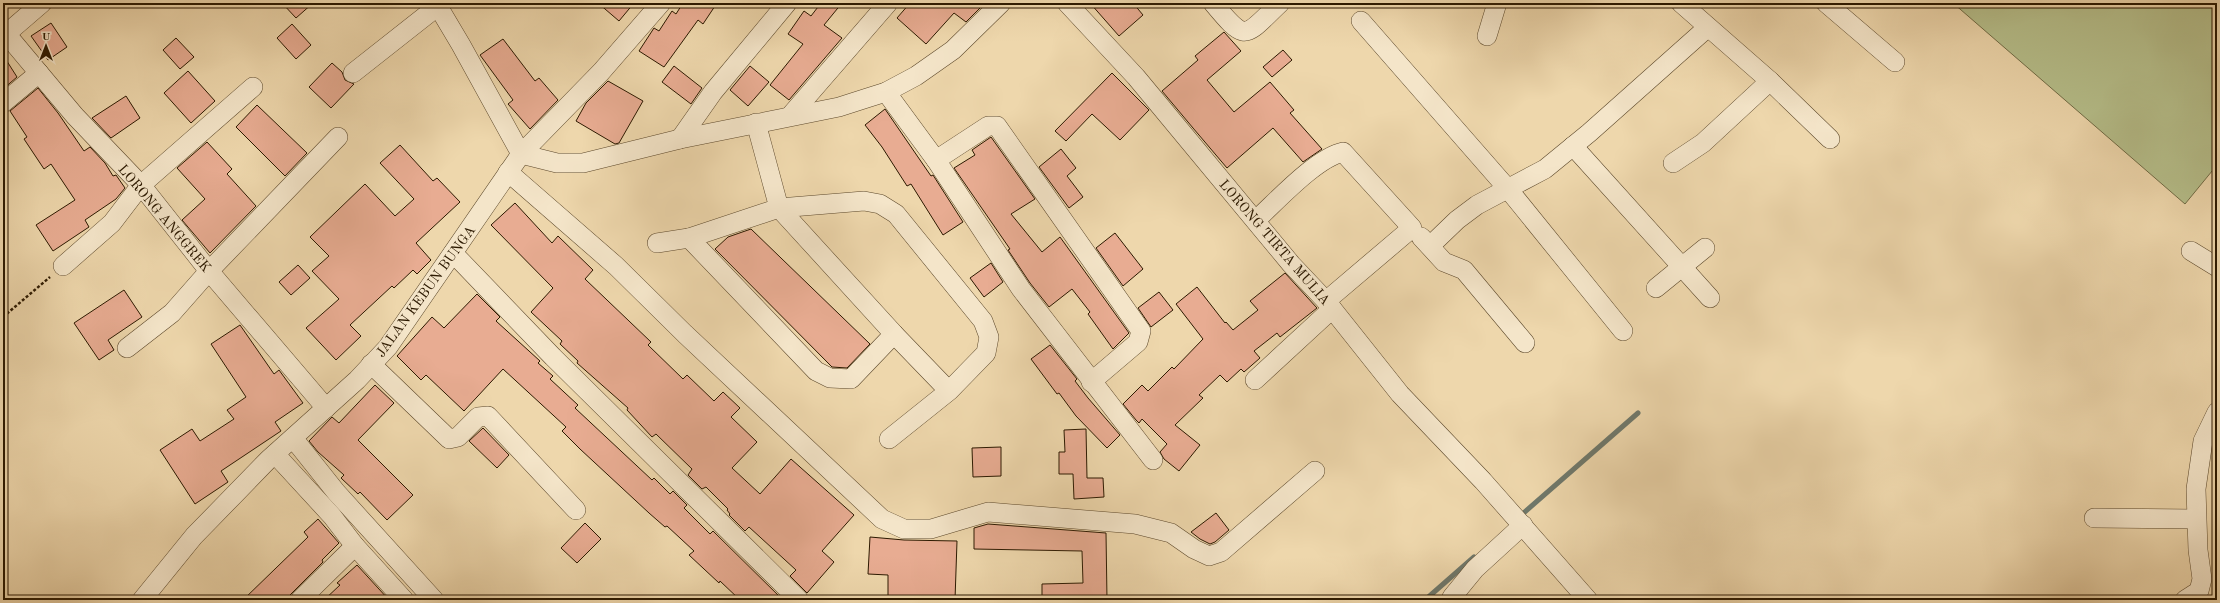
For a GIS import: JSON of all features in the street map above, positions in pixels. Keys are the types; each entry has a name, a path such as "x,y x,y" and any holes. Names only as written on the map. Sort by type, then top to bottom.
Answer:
{"street":[{"path":"5,32 42,3"},
{"name":"JALAN KEBUN BUNGA","path":"142,600 194,536 275,454 326,408 371,364 392,341 521,154 601,72 661,3"},
{"path":"680,139 713,92 787,3"},
{"path":"790,116 888,3"},
{"path":"353,73 437,5 521,154 557,163 583,163 680,139 839,107 886,92 916,76 953,50 1001,3"},
{"name":"LORONG TIRTA MULIA","path":"1067,3 1136,77 1291,264 1329,305 1400,394 1483,480 1588,600"},
{"path":"1212,3 1236,30 1244,32 1252,30 1280,3"},
{"path":"1487,36 1497,3"},
{"path":"1680,3 1707,28 1770,81 1830,138"},
{"path":"1826,3 1895,62"},
{"path":"1361,21 1508,189 1623,331"},
{"path":"1430,246 1457,220 1477,205 1545,169 1707,28"},
{"name":"LORONG ANGGREK","path":"5,32 38,74 75,116 141,185 209,271 326,408"},
{"path":"3,103 38,74"},
{"path":"1673,164 1703,143 1770,81"},
{"path":"62,266 112,223 141,185 253,87"},
{"path":"886,92 936,160 1021,289 1091,382 1153,460"},
{"path":"756,123 779,208 894,334 949,391"},
{"path":"936,160 988,126 997,126 1142,331 1138,342 1091,382"},
{"path":"127,348 172,313 209,271 338,138"},
{"path":"1573,146 1710,298"},
{"path":"1256,220 1325,159 1343,152 1412,228 1449,265 1464,270 1525,343"},
{"path":"508,172 616,266 685,334 882,519 904,529 931,529 988,512 1085,518 1135,524 1171,533 1194,549 1209,556 1221,552 1314,471"},
{"path":"657,243 689,238 779,208 864,201 880,204 896,214 983,321 989,337 986,353 949,391 890,439"},
{"path":"1255,380 1329,305 1412,228"},
{"path":"689,238 816,371 830,378 851,380 894,334"},
{"path":"1656,288 1705,248"},
{"path":"2191,251 2217,268"},
{"path":"453,253 553,357 799,600"},
{"path":"371,364 449,439 458,437 478,417 488,416 576,510"},
{"path":"2185,600 2199,591 2202,579 2198,550 2196,490 2203,441 2217,412"},
{"path":"293,438 336,492 434,600"},
{"path":"275,454 332,516 355,546 404,600"},
{"path":"2094,518 2196,519"},
{"path":"1452,600 1452,596 1517,519"},
{"path":"300,600 355,546"}],"path":[{"path":"3,317 62,266"}],"green space":[{"path":"1953,3 2207,3 2217,11 2217,165 2185,204"}],"building":[{"path":"282,3 313,3 296,18"},
{"path":"598,3 634,3 619,21"},
{"path":"683,3 717,3 703,24 698,20 664,67 639,51 654,28 659,31 672,11 676,14"},
{"path":"821,3 842,3 824,25 842,38 789,100 770,85 803,44 788,34 804,11 811,16"},
{"path":"910,3 985,3 966,22 954,13 926,44 897,18"},
{"path":"1090,3 1133,3 1143,15 1119,36"},
{"path":"51,23 67,47 48,60 31,36"},
{"path":"292,24 311,45 296,59 277,38"},
{"path":"1224,32 1241,51 1207,80 1234,112 1270,82 1294,110 1290,113 1322,149 1303,162 1273,128 1227,168 1162,91 1198,60 1195,56"},
{"path":"176,38 194,57 180,69 163,50"},
{"path":"503,39 535,81 539,78 558,100 530,129 508,104 513,100 480,55"},
{"path":"1283,50 1292,60 1272,77 1263,67"},
{"path":"3,55 17,77 3,89"},
{"path":"332,63 342,72 345,80 354,84 331,108 309,87"},
{"path":"674,66 702,88 691,104 662,82"},
{"path":"750,66 769,82 748,106 730,90"},
{"path":"188,71 215,101 191,123 164,93"},
{"path":"1112,73 1149,110 1120,140 1092,114 1066,141 1055,131"},
{"path":"608,81 643,101 619,143 615,144 576,121 586,103"},
{"path":"38,88 58,113 84,151 90,147 105,163 113,176 116,175 125,188 116,199 85,220 89,227 53,251 36,225 75,200 51,164 44,169 24,139 27,137 10,111"},
{"path":"126,96 140,118 111,138 92,118"},
{"path":"257,105 307,153 285,176 236,127"},
{"path":"885,109 931,176 933,175 963,222 943,235 911,184 907,186 882,147 865,125"},
{"path":"991,137 1035,199 1011,214 1042,252 1060,237 1129,333 1113,349 1088,314 1090,312 1072,289 1049,307 1030,283 1008,250 1010,249 954,168 975,155 972,150"},
{"path":"207,142 232,169 227,174 256,206 210,253 182,220 205,199 177,168"},
{"path":"400,145 433,181 437,178 460,202 416,243 431,260 417,274 413,270 394,288 392,286 350,325 361,336 336,360 306,328 339,299 312,271 329,256 310,237 365,184 395,216 414,199 380,163"},
{"path":"1061,149 1076,168 1067,176 1083,197 1069,208 1039,167"},
{"path":"515,203 552,243 558,236 593,270 585,279 651,342 648,345 683,379 687,375 714,401 723,392 740,408 731,417 757,442 732,468 760,494 791,459 854,515 822,551 834,562 807,593 790,576 796,570 749,527 745,531 729,515 728,509 706,487 702,489 688,475 692,469 656,434 652,437 627,410 628,408 577,363 578,361 560,344 562,341 531,312 553,288 491,225"},
{"path":"751,229 870,344 847,368 832,367 715,249 728,237"},
{"path":"1115,233 1143,269 1123,286 1096,248"},
{"path":"991,263 1003,282 984,297 970,278"},
{"path":"298,265 310,278 291,295 279,282"},
{"path":"1285,273 1317,308 1280,337 1277,333 1254,351 1260,358 1244,372 1241,369 1227,382 1220,375 1199,395 1203,398 1175,425 1200,445 1179,471 1164,459 1160,452 1167,444 1142,419 1139,423 1123,404 1142,385 1148,391 1172,367 1174,369 1203,339 1176,304 1197,287 1225,323 1226,322 1233,330 1258,310 1250,301"},
{"path":"124,290 142,317 108,340 114,350 99,360 74,323"},
{"path":"1159,292 1173,310 1151,327 1138,308"},
{"path":"477,294 500,317 496,321 540,361 538,363 553,376 550,379 578,405 575,408 652,480 654,478 670,494 673,491 687,505 684,508 710,534 713,531 783,600 740,600 720,581 719,583 689,555 694,551 667,526 665,527 649,513 580,449 562,431 566,427 503,369 464,411 426,375 421,380 397,356 432,317 444,328"},
{"path":"240,325 274,374 279,370 303,403 275,422 281,431 221,471 228,482 195,504 160,450 192,429 200,441 234,419 227,410 246,397 211,344"},
{"path":"1050,345 1077,379 1075,381 1088,398 1120,435 1107,448 1076,416 1059,393 1057,394 1031,359"},
{"path":"375,385 394,403 358,440 413,495 387,520 360,492 358,494 341,478 344,475 318,452 309,441 332,417 339,423"},
{"path":"483,428 509,455 497,468 469,441"},
{"path":"1086,429 1087,478 1103,478 1104,497 1074,499 1073,474 1059,474 1059,452 1065,452 1064,430"},
{"path":"1001,447 1001,476 973,477 972,448"},
{"path":"1216,513 1229,530 1215,542 1210,544 1191,532"},
{"path":"318,519 339,543 322,560 323,562 285,600 243,600 308,537 304,532"},
{"path":"585,523 601,539 577,563 561,548"},
{"path":"988,524 1106,533 1107,600 1042,600 1042,584 1083,583 1082,551 974,549 974,528"},
{"path":"870,537 904,540 957,541 955,600 888,600 888,575 868,574"},
{"path":"357,565 389,600 324,600 340,585 337,583"}],"waterway":[{"path":"1519,517 1638,413"},
{"path":"1425,600 1474,557"}]}
